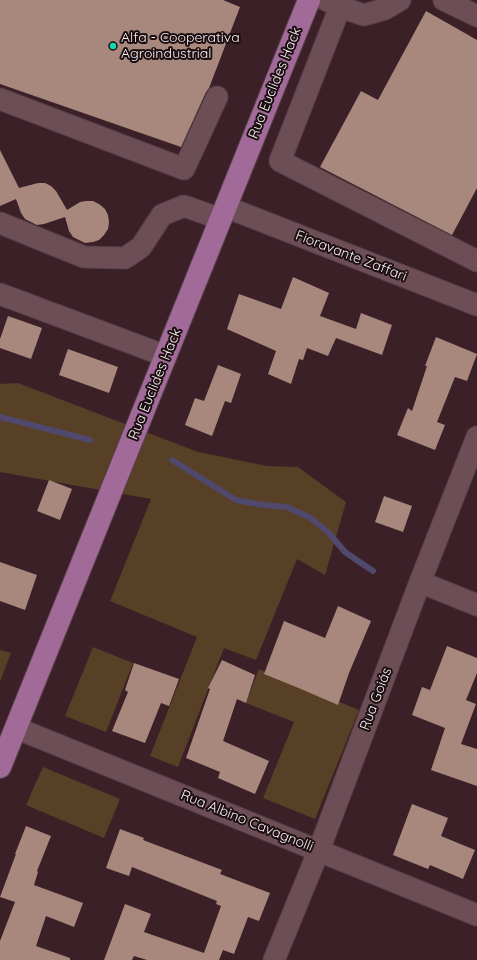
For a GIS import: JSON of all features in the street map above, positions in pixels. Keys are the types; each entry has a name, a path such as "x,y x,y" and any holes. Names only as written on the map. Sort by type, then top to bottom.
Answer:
{"main road":[{"name":"Rua Euclides Hack","path":"0,767 309,0"}],"street":[{"path":"400,0 385,9 364,15 333,4 280,161 477,261"},
{"path":"444,0 477,16"},
{"path":"0,99 184,169 217,97"},
{"name":"Fioravante Zaffari","path":"0,223 84,257 125,258 141,247 162,215 184,206 223,213 477,305"},
{"path":"0,294 166,356"},
{"name":"Rua Goiás","path":"274,960 319,850 420,582 477,437"},
{"path":"420,582 477,605"},
{"name":"Rua Albino Cavagnolli","path":"16,728 477,915"}],"shaded area":[{"path":"18,383 198,452 267,466 298,467 346,502 325,575 297,559 256,660 224,648 178,767 150,756 197,637 110,601 151,499 0,472 0,384"},
{"path":"93,647 133,663 106,732 65,716"},
{"path":"0,650 11,653 0,682"},
{"path":"259,669 359,710 315,819 263,798 294,722 246,703"},
{"path":"43,767 120,799 104,838 26,805"}],"building":[{"name":"Alfa - Cooperativa Agroindustrial","path":"0,0 223,0 240,7 209,88 181,147 0,84"},
{"path":"426,11 477,40 477,188 452,235 320,167 361,91 378,100"},
{"path":"0,150 19,188 38,183 45,183 56,191 67,210 80,202 93,201 99,204 105,209 108,215 108,229 104,235 99,240 85,243 73,237 69,231 65,217 37,225 25,219 16,199 0,206"},
{"path":"293,277 329,293 320,316 356,329 361,313 392,325 382,355 336,338 328,356 307,348 303,360 299,359 291,384 268,374 276,351 227,329 239,294 281,309"},
{"path":"8,316 42,328 31,359 0,348 0,339"},
{"path":"436,337 477,354 467,381 455,377 437,422 445,425 435,450 397,435 408,408 412,411 427,366 425,366"},
{"path":"68,349 118,367 109,393 59,375"},
{"path":"218,365 241,374 231,403 225,401 212,436 185,425 195,398 204,401"},
{"path":"49,480 72,489 60,520 37,511"},
{"path":"384,496 412,506 403,532 375,522"},
{"path":"0,562 37,575 25,610 0,601"},
{"path":"338,606 371,621 349,673 338,705 264,674 284,621 325,638"},
{"path":"447,646 477,658 477,673 466,700 476,704 461,744 477,749 477,786 431,770 445,728 412,715 422,687 430,690"},
{"path":"222,660 255,675 246,703 237,699 223,741 269,761 255,794 218,778 220,772 186,758 210,689 208,688"},
{"path":"134,663 179,679 169,706 161,703 145,743 112,731 128,692 125,690"},
{"path":"412,804 448,818 441,836 475,850 463,879 430,865 428,869 393,855"},
{"path":"26,826 51,836 37,871 34,885 83,903 74,927 46,916 36,946 70,958 70,960 0,960 0,941 15,902 0,897"},
{"path":"120,829 144,838 143,840 222,870 220,874 270,893 259,921 248,917 234,954 223,950 219,960 147,960 134,956 132,960 104,960 125,904 151,914 144,932 204,953 221,906 216,904 217,901 132,867 129,876 106,868"}],"waterway":[{"path":"0,417 90,440"},
{"path":"172,460 236,500 263,505 287,507 309,517 328,532 345,552 373,571"}],"place":[{"name":"Alfa - Cooperativa Agroindustrial","path":"113,46"}]}
